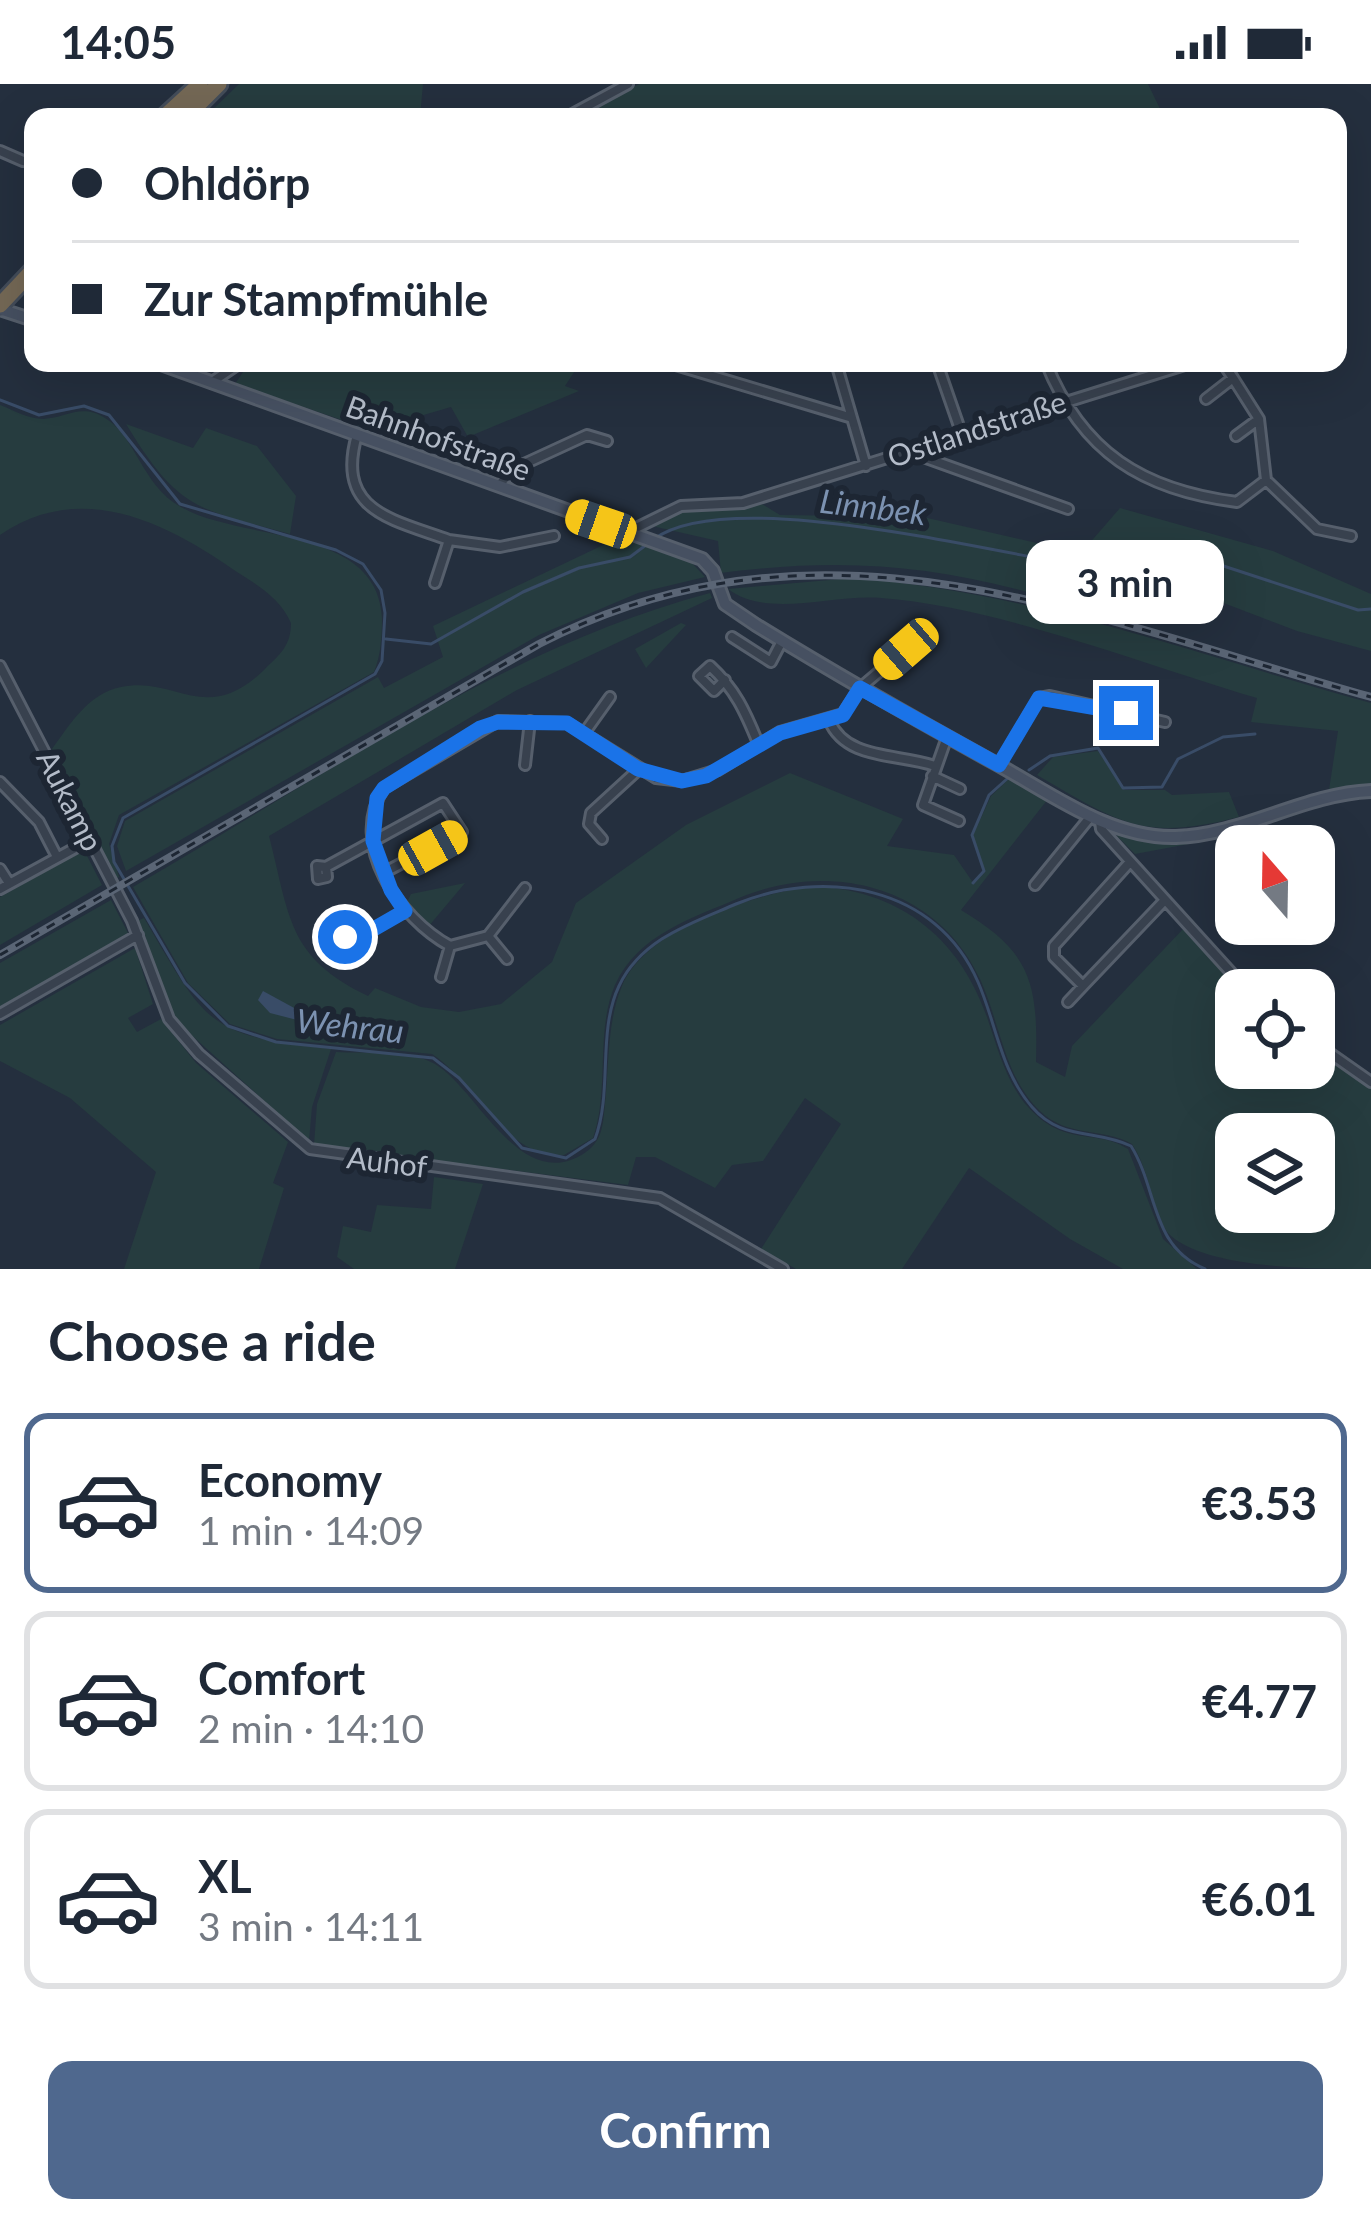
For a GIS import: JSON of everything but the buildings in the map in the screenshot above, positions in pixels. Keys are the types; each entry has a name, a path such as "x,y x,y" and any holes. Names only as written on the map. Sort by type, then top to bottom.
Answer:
{"highway":[{"path":"174,108 200,84"},
{"path":"195,108 219,84"},
{"path":"2,304 24,281"}],"main road":[{"name":"Bahnhofstraße","path":"196,372 212,382 702,559 713,571 725,604 782,641"},
{"path":"782,641 1092,816 1143,834 1184,837 1320,798 1371,791"}],"street":[{"path":"583,108 628,84"},
{"path":"0,151 23,161"},
{"path":"212,382 227,372"},
{"path":"699,372 849,417"},
{"path":"838,372 866,466"},
{"path":"940,372 962,435"},
{"path":"1050,372 1062,403 1117,465 1135,474 1237,502 1266,480"},
{"name":"Ostlandstraße","path":"627,533 681,506 742,503 1153,372"},
{"path":"1229,372 1259,419 1266,480 1317,530 1351,536"},
{"path":"1206,399 1233,378"},
{"path":"1236,436 1259,419"},
{"path":"357,435 349,464 361,497 393,520 449,540 500,547 554,536"},
{"path":"499,486 511,470 586,435 607,441"},
{"path":"911,452 1068,509"},
{"path":"435,583 449,540"},
{"path":"732,637 771,662 782,641"},
{"path":"450,946 405,911 383,873 373,841 374,812 384,788 480,728 530,721 567,723 638,769 682,781 718,770 758,743 843,715 860,688 906,649"},
{"name":"Aukamp","path":"0,666 138,934"},
{"path":"725,680 738,694 758,743"},
{"path":"999,765 1039,698 1050,696 1165,722"},
{"path":"586,732 610,697"},
{"path":"525,765 530,721"},
{"path":"829,721 839,741 853,749 907,755 960,789"},
{"path":"947,737 923,805 959,821"},
{"path":"602,839 589,824 591,813 638,769"},
{"path":"0,782 4,793 39,822 56,856"},
{"path":"326,867 443,803 462,832 383,873"},
{"path":"1035,885 1092,816 1228,969"},
{"path":"0,869 4,886 88,841"},
{"path":"1083,986 1054,957 1054,946 1130,862"},
{"path":"450,946 488,936 525,888"},
{"path":"1067,1002 1165,900"},
{"path":"358,938 405,911"},
{"path":"0,1014 138,934"},
{"name":"Auhof","path":"138,934 160,1004 179,1033 318,1154 639,1194 674,1203 783,1269"},
{"path":"488,936 507,959"},
{"path":"441,977 450,946"},
{"path":"1335,1057 1371,1082"}],"green space":[{"path":"239,84 423,84 421,108 214,108"},
{"path":"639,84 1148,84 1160,108 596,108"},
{"path":"243,372 574,372 565,386 579,391 468,437 451,407 372,430 235,384"},
{"path":"0,405 38,419 81,411 105,418 116,426 157,487 181,507 332,551 357,566 375,588 382,618 374,672 119,815 109,844 119,877 114,879 52,749 81,711 99,696 121,687 141,685 207,697 243,687 284,649 291,623 266,591 204,551 148,522 119,513 60,511 30,519 0,535"},
{"path":"126,424 193,448 206,428 257,446 296,496 290,534 193,502 161,474"},
{"path":"762,504 780,515 923,517 1081,553 1120,508 1273,551 1371,594 1371,651 1297,631 1179,586 1136,592 1081,582 1073,605 982,581 899,568 814,565 721,573 718,541 652,526 681,510"},
{"path":"620,537 692,563 705,577 638,593 539,635 126,871 117,846 125,821 378,677 384,688 443,657 433,626"},
{"path":"852,578 984,596 1049,611 1371,703 1371,783 1329,790 1338,731 1251,722 1257,698 1070,639 926,603 862,598 781,604 744,598 728,589"},
{"path":"710,593 712,598 517,690 269,836 296,932 321,966 368,996 375,988 421,1007 459,1012 501,1004 552,962 576,903 686,825 790,773 903,819 887,846 954,855 974,884 985,872 973,835 991,796 1011,777 1048,799 961,910 1003,940 1026,972 1035,1010 1036,1062 1065,1077 1072,1046 1184,928 1221,969 1215,969 1215,1089 1335,1089 1335,1063 1371,1088 1371,1269 1231,1260 1183,1244 1167,1232 1132,1144 1062,1125 1040,1111 1018,1082 980,979 961,947 936,921 877,889 808,881 773,887 686,921 652,940 625,967 609,1003 593,1138 564,1155 524,1145 432,1054 277,1039 230,1024 188,983 133,887 413,720 559,647 633,617"},
{"path":"681,623 686,625 646,668 635,649"},
{"path":"1098,751 1125,790 1165,790 1172,795 1229,792 1239,817 1178,828 1132,823 1037,775 1053,757"},
{"path":"1112,831 1194,843 1135,854"},
{"path":"84,850 102,885 0,945 0,897"},
{"path":"465,883 428,927 405,906 411,894"},
{"path":"810,886 870,896 897,907 941,940 975,988 1021,1098 1055,1128 1128,1149 1163,1239 1197,1269 1123,1269 1070,1239 969,1168 902,1269 796,1269 761,1249 841,1124 805,1098 763,1161 732,1165 715,1188 655,1157 636,1157 628,1185 314,1145 317,1104 336,1052 424,1059 451,1077 521,1151 541,1161 563,1162 586,1152 601,1131 614,1014 622,986 635,965 677,931 703,918"},
{"path":"111,900 128,933 0,1008 0,963"},
{"path":"144,918 182,981 214,1018 258,1038 331,1049 312,1107 309,1141 177,1022 137,921"},
{"path":"135,948 153,1004 128,1018 137,1032 161,1019 196,1063 288,1142 273,1183 284,1188 259,1269 124,1269 156,1172 70,1098 0,1061 0,1025"},
{"path":"434,1177 483,1184 455,1269 354,1269 337,1257 343,1226 371,1232 377,1205 431,1209"}],"water":[{"path":"263,991 307,1015 301,1021 270,1013 258,1000"}],"waterway":[{"name":"Wehrau","path":"0,400 39,415 84,406 109,415 180,504 336,550 363,564 381,590 385,613 382,661 375,674 123,818 112,846 114,862 185,983 228,1026 276,1042 433,1058 459,1078 522,1148 566,1158 595,1139 612,1004 640,956 685,926 770,893 805,887 874,893 906,905 935,924 959,949 978,982 1013,1078 1032,1107 1067,1130 1131,1146 1174,1246 1205,1269"},
{"name":"Linnbek","path":"654,539 693,523 746,518 880,530 1124,573 1152,561 1196,557 1358,610 1371,609"},
{"name":"Linnbek","path":"386,639 431,644 523,592 579,568 630,557 646,545"},
{"path":"1029,770 1050,756 1098,748 1123,788 1162,787 1178,759 1223,737 1255,734"},
{"path":"973,883 984,871 972,835 989,795 1008,778"}],"railway":[{"path":"0,955 539,644 645,601 749,580 852,576 955,586 1058,607 1371,697"}],"route":[{"path":"345,937 358,938 405,911 383,873 373,841 374,812 384,788 480,728 498,722 567,723 638,769 656,778 682,781 706,776 780,733 843,715 858,699 860,688 999,765 1039,698 1050,696 1126,713"}]}
